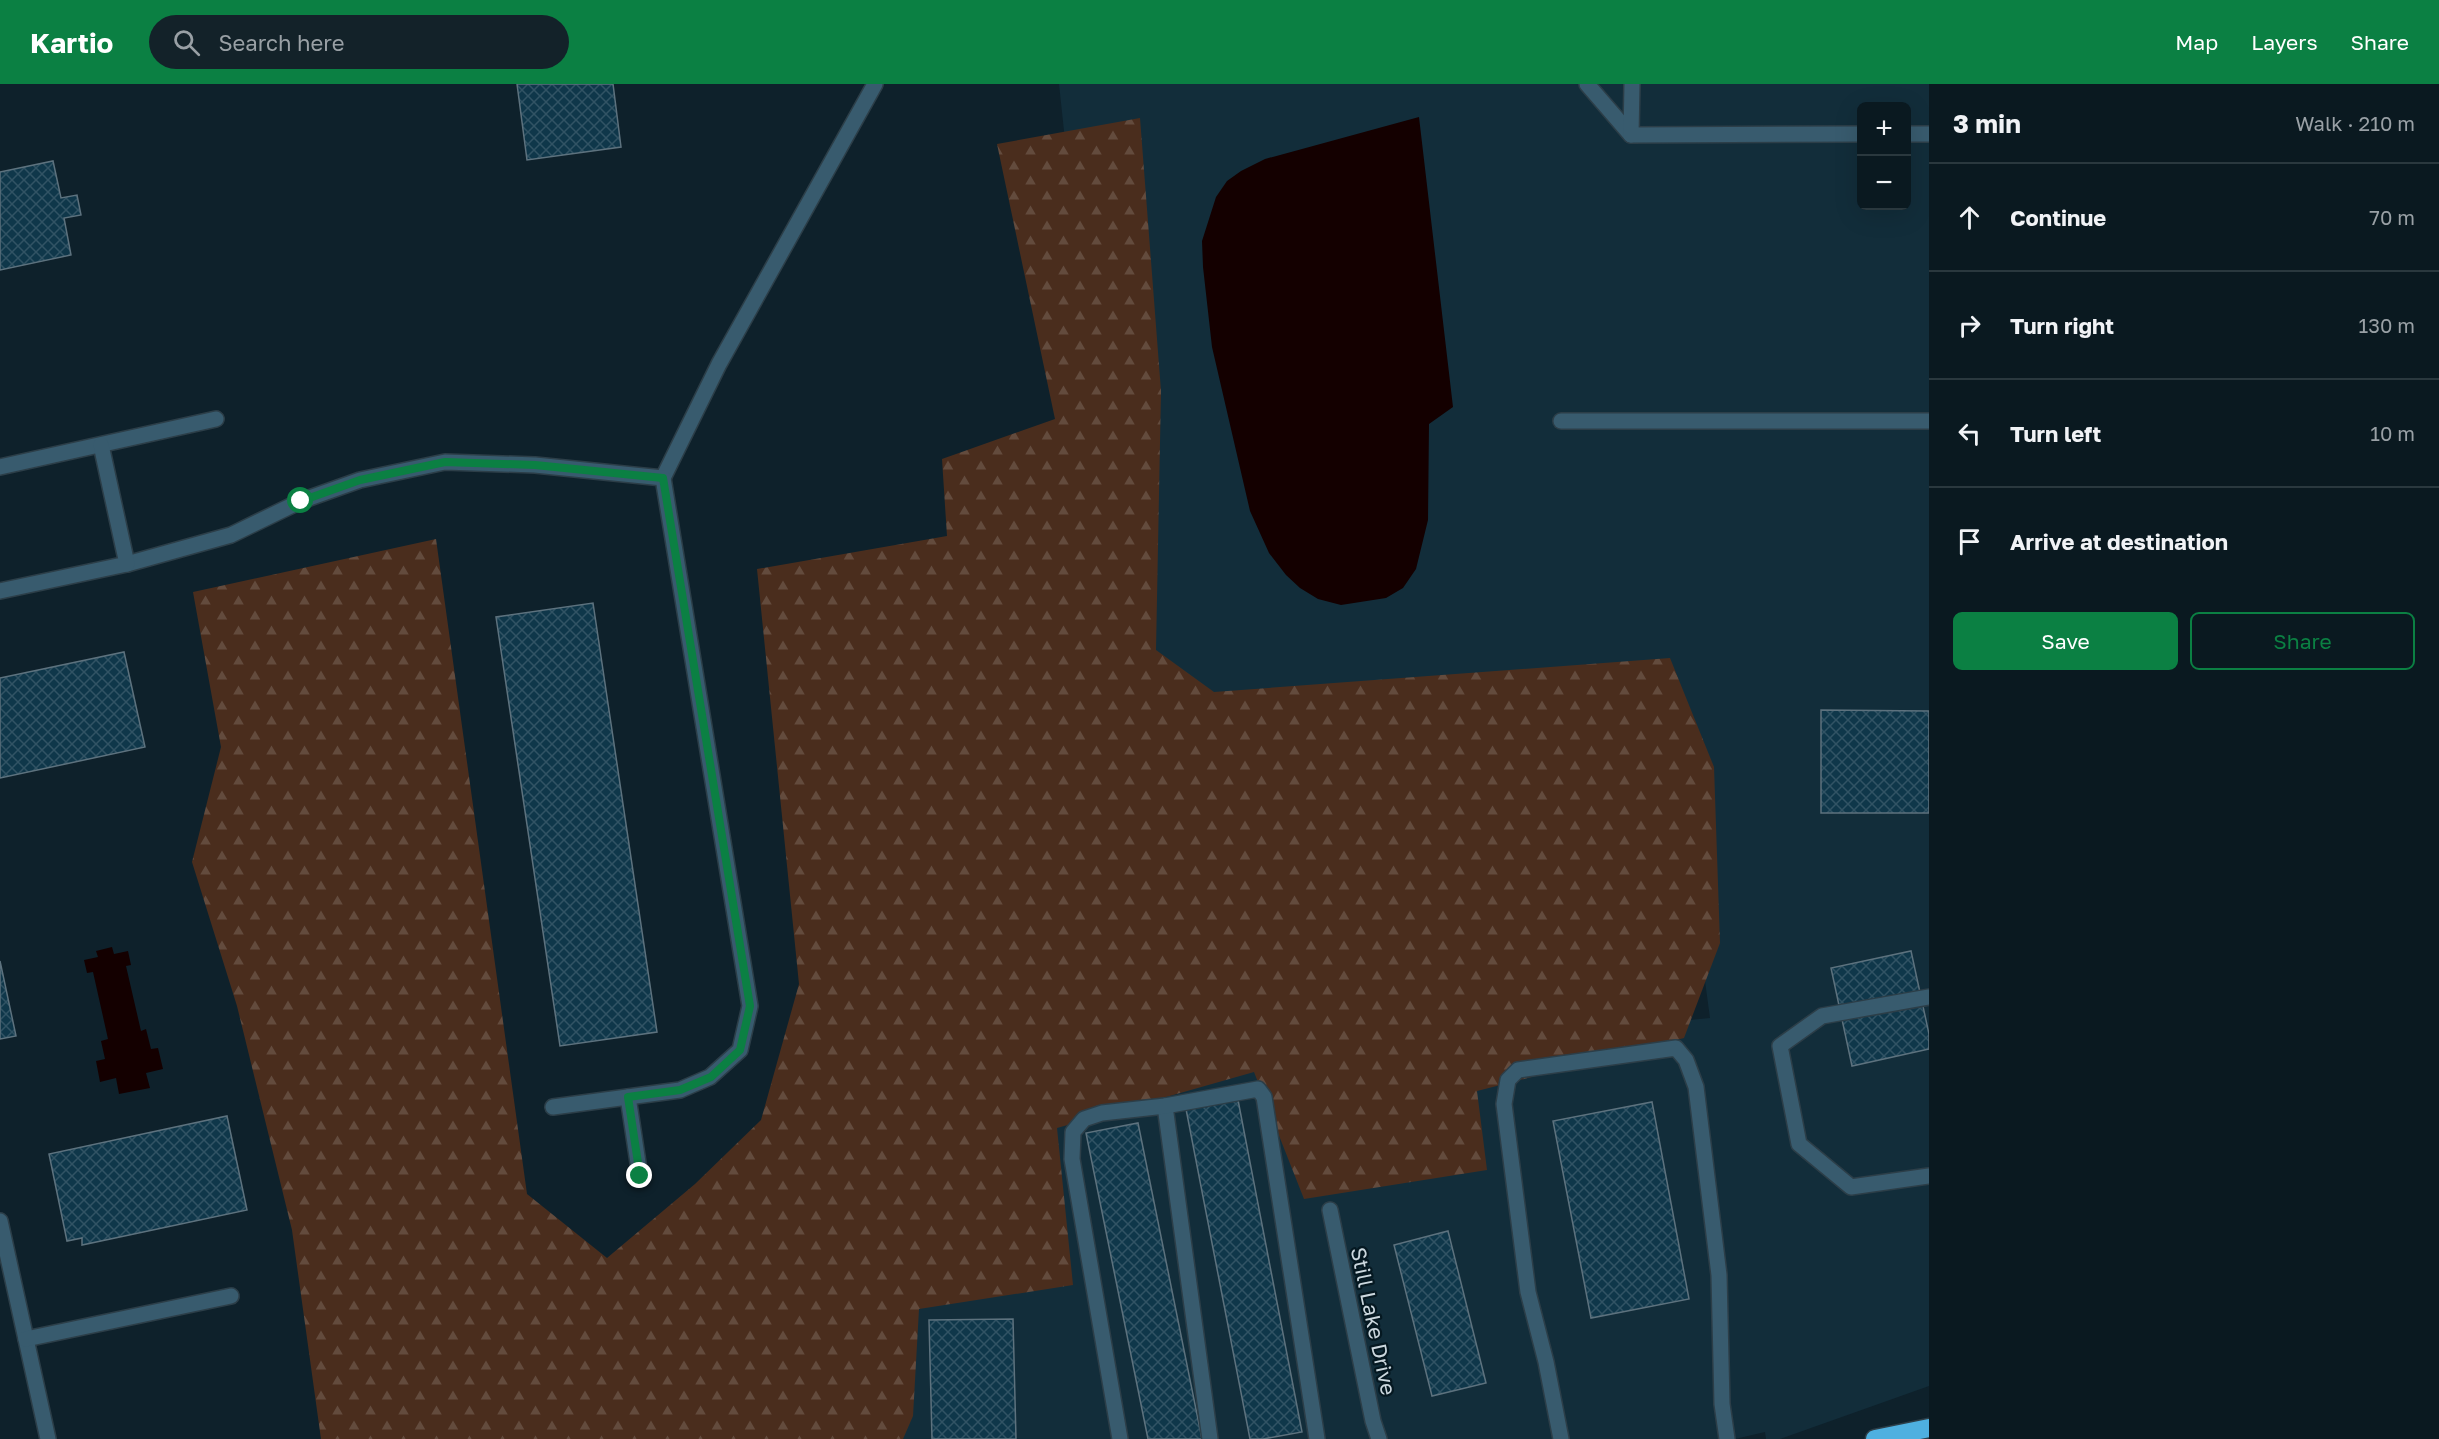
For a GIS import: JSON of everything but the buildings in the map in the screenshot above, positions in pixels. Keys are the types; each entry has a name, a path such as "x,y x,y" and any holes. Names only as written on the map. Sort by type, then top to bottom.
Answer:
{"highway":[{"path":"1875,1439 1929,1428"}],"street":[{"path":"553,1107 680,1090 711,1077 740,1050 750,1006 663,478 718,364 875,84"},
{"path":"1587,84 1631,135 1857,134"},
{"path":"1631,135 1632,84"},
{"path":"1911,134 1929,134"},
{"path":"0,467 216,419"},
{"path":"1561,421 1929,421"},
{"path":"101,445 127,564"},
{"path":"0,591 127,564 231,535 301,501 360,480 445,462 535,465 663,478"},
{"path":"1929,997 1822,1016 1780,1046 1799,1144 1851,1187 1929,1176"},
{"path":"1561,1439 1546,1362 1528,1292 1504,1104 1508,1080 1518,1070 1676,1048 1686,1060 1696,1087 1719,1275 1722,1404 1727,1439"},
{"path":"1120,1439 1072,1159 1073,1132 1084,1119 1102,1113 1165,1106 1258,1089 1264,1097 1317,1439"},
{"path":"628,1097 640,1176"},
{"path":"1165,1106 1210,1439"},
{"name":"Still Lake Drive","path":"1330,1210 1379,1439"},
{"path":"0,1221 48,1439"},
{"path":"26,1339 231,1296"}],"shaded area":[{"path":"1059,84 1929,84 1929,1386 1780,1439 1766,1439 1765,1432 1735,1439 893,1439 863,1155 1146,1073 1710,1018 1664,677 1126,712"},
{"path":"1419,117 1453,407 1429,424 1428,520 1416,569 1403,588 1386,598 1341,605 1318,599 1300,588 1286,575 1269,553 1250,511 1212,347 1202,241 1216,197 1227,181 1241,171 1265,159"},
{"path":"112,947 114,954 128,951 131,965 126,966 141,1031 146,1029 151,1049 158,1048 163,1069 146,1073 150,1088 119,1094 116,1078 100,1082 96,1061 105,1059 101,1041 108,1039 93,972 87,973 84,960 98,957 96,951"}],"green space":[{"path":"1140,118 1161,391 1156,650 1214,692 1670,658 1714,767 1720,943 1684,1038 1477,1091 1487,1170 1304,1199 1254,1072 1057,1128 1073,1285 919,1309 913,1416 903,1439 321,1439 292,1230 237,1006 192,862 221,747 193,592 436,539 527,1194 607,1258 695,1184 761,1120 799,984 757,569 947,536 942,459 1055,419 997,144"}],"route":[{"path":"301,501 360,480 445,462 535,465 663,478 750,1006 740,1050 711,1077 680,1090 628,1097 640,1176"}]}
